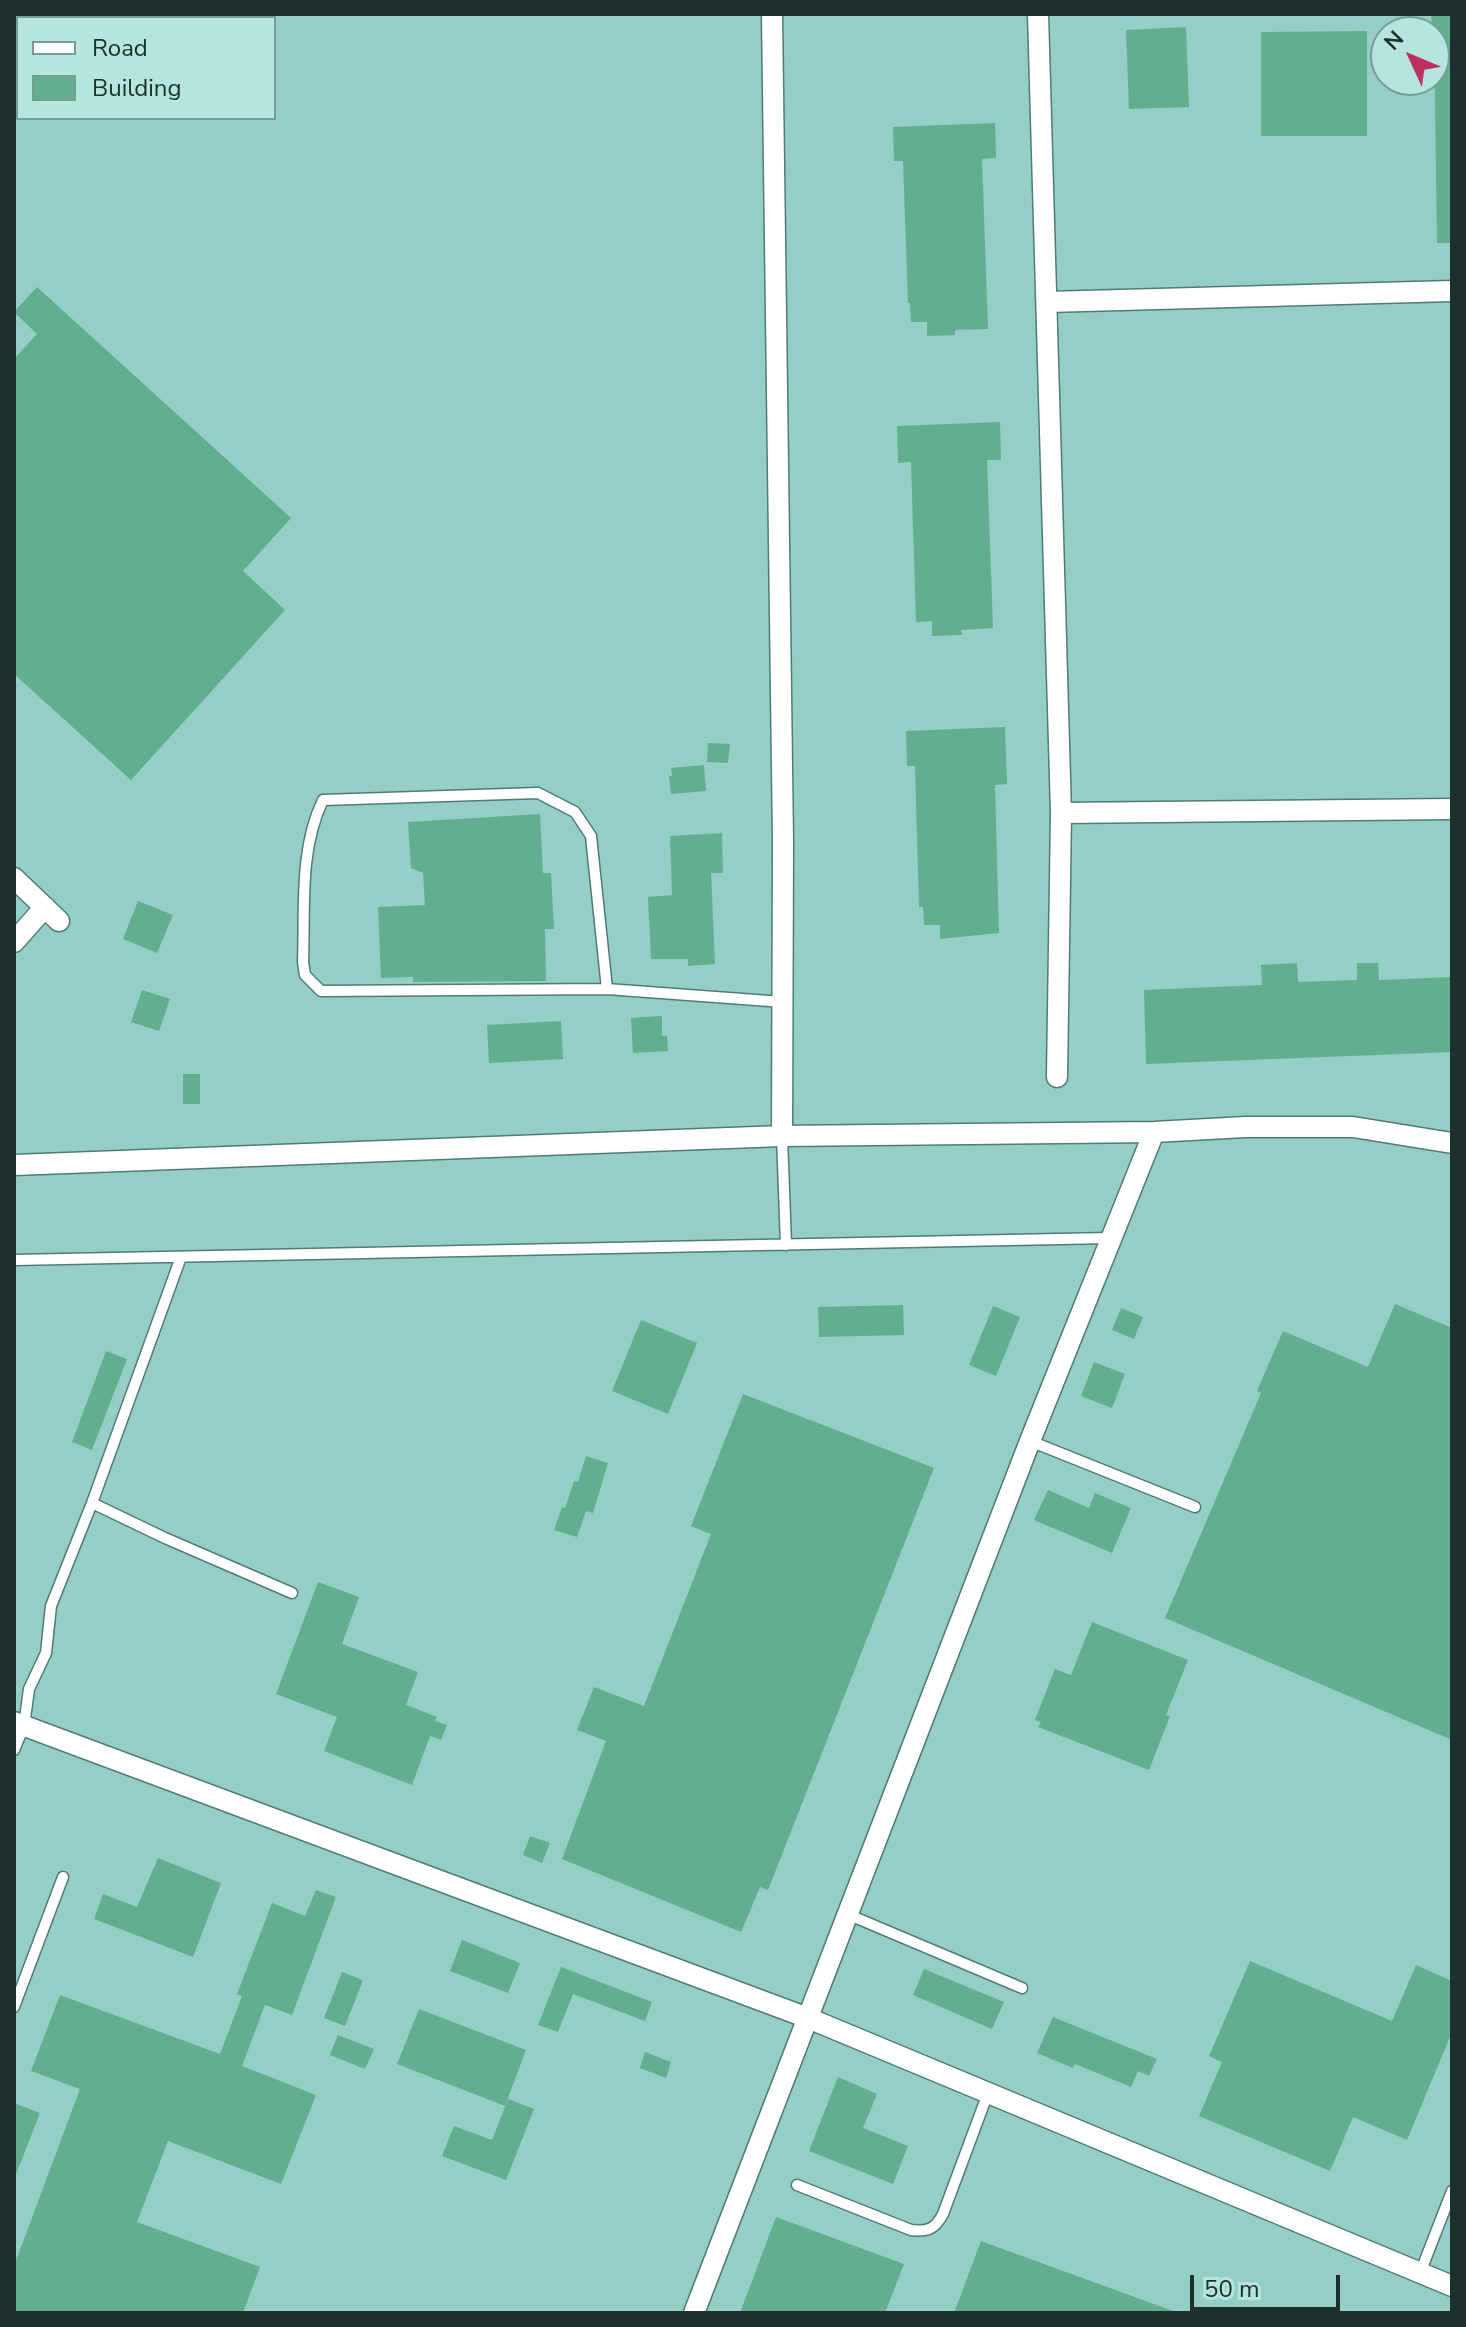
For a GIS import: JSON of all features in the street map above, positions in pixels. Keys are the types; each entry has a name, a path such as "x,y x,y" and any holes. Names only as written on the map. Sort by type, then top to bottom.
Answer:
{"street":[{"path":"772,14 783,842 782,1136"},
{"path":"1038,14 1061,813 1057,1077"},
{"path":"1047,302 1452,291"},
{"path":"1061,813 1452,809"},
{"path":"14,878 52,914 14,942"},
{"path":"14,1165 782,1136 1154,1132 1245,1127 1353,1127 1452,1143"},
{"path":"694,2313 1109,1238 1154,1132"},
{"path":"19,1724 808,2018 1452,2286"}],"lane":[{"path":"607,989 591,836 575,812 538,793 323,800 313,820 309,843 303,962 305,975 321,991 607,989 783,1002"},
{"path":"782,1136 786,1245"},
{"path":"14,1260 1109,1238"},
{"path":"14,1750 29,1689 46,1653 51,1606 92,1503 181,1257"},
{"path":"1030,1441 1195,1507"},
{"path":"92,1503 292,1593"},
{"path":"14,2007 63,1877"},
{"path":"847,1914 1022,1988"},
{"path":"797,2185 911,2230 926,2232 937,2226 943,2214 988,2093"},
{"path":"1420,2273 1452,2191"}],"shaded area":[{"path":"14,14 1452,14 1452,2313 14,2313"}],"building":[{"path":"1452,14 1452,243 1437,243 1435,96 1450,96 1450,16 1431,16"},
{"path":"1186,27 1189,107 1129,109 1126,30"},
{"path":"1367,31 1367,136 1261,136 1261,32"},
{"path":"995,123 996,158 982,159 988,329 955,330 955,335 927,336 927,322 911,322 903,161 894,161 893,127"},
{"path":"37,287 291,518 243,571 285,610 131,780 14,674 14,359 37,334 14,312"},
{"path":"1000,422 1001,460 987,460 993,628 961,630 962,635 932,636 932,621 916,622 911,462 898,463 897,426"},
{"path":"1005,727 1007,784 995,785 999,933 940,939 940,925 924,925 923,907 919,907 915,766 907,766 906,731"},
{"path":"708,743 730,744 728,763 707,762"},
{"path":"704,765 706,791 671,794 671,768"},
{"path":"540,814 543,873 551,873 554,929 545,929 546,981 413,982 413,977 381,978 378,907 425,905 423,873 411,868 408,822"},
{"path":"722,833 723,873 711,873 715,964 688,966 688,959 651,959 648,897 672,895 670,836"},
{"path":"138,901 173,915 157,953 123,939"},
{"path":"1297,963 1298,982 1357,980 1357,963 1378,963 1379,980 1452,977 1452,1052 1146,1064 1144,990 1262,985 1261,965"},
{"path":"142,990 170,999 159,1031 131,1022"},
{"path":"662,1016 662,1036 667,1036 668,1051 633,1053 631,1018"},
{"path":"561,1021 563,1059 489,1063 487,1025"},
{"path":"183,1074 200,1074 200,1104 183,1104"},
{"path":"1395,1304 1452,1328 1452,1740 1165,1618 1261,1393 1257,1391 1283,1331 1368,1367"},
{"path":"903,1305 904,1335 819,1337 818,1307"},
{"path":"993,1306 1020,1317 996,1376 969,1365"},
{"path":"1121,1308 1143,1317 1134,1339 1112,1330"},
{"path":"641,1320 697,1343 668,1414 612,1391"},
{"path":"106,1351 127,1359 92,1450 72,1442"},
{"path":"1094,1362 1125,1374 1112,1408 1081,1396"},
{"path":"743,1394 934,1468 768,1890 760,1887 741,1932 562,1859 606,1741 577,1730 594,1687 644,1706 711,1534 691,1526"},
{"path":"586,1456 608,1463 593,1513 586,1511 577,1537 554,1530 574,1481 578,1482"},
{"path":"1048,1490 1089,1508 1095,1493 1131,1508 1112,1553 1034,1520"},
{"path":"318,1582 359,1597 342,1644 418,1672 406,1705 437,1717 435,1721 447,1725 441,1740 430,1736 412,1785 324,1751 337,1717 276,1694"},
{"path":"1092,1622 1188,1660 1149,1770 1038,1727 1041,1722 1035,1720 1055,1669 1071,1675"},
{"path":"530,1836 550,1843 542,1863 523,1855"},
{"path":"158,1858 221,1883 193,1957 94,1919 103,1894 137,1907"},
{"path":"316,1890 336,1897 292,2015 265,2005 242,2066 316,2095 281,2184 168,2141 137,2222 260,2267 243,2313 14,2313 14,2266 80,2089 31,2071 60,1995 220,2054 242,1996 237,1994 272,1903 305,1916"},
{"path":"462,1940 520,1963 508,1993 450,1971"},
{"path":"1250,1961 1392,2021 1416,1965 1452,1981 1452,2032 1407,2140 1353,2117 1330,2171 1199,2116 1222,2062 1209,2056"},
{"path":"561,1967 652,2002 645,2021 573,1994 558,2032 538,2025"},
{"path":"924,1969 1004,2002 992,2029 913,1995"},
{"path":"342,1972 363,1980 345,2026 324,2018"},
{"path":"419,2009 526,2050 505,2106 397,2064"},
{"path":"1053,2017 1157,2059 1149,2076 1138,2071 1131,2087 1075,2064 1073,2068 1037,2053"},
{"path":"338,2035 374,2049 365,2069 330,2055"},
{"path":"645,2052 671,2062 666,2078 640,2068"},
{"path":"838,2077 877,2094 863,2128 908,2146 893,2184 809,2151"},
{"path":"508,2099 534,2109 506,2180 442,2156 454,2126 492,2140"},
{"path":"14,2103 40,2113 15,2177 14,2177"},
{"path":"776,2217 904,2264 885,2313 740,2313"},
{"path":"981,2241 1173,2311 954,2313"}]}
